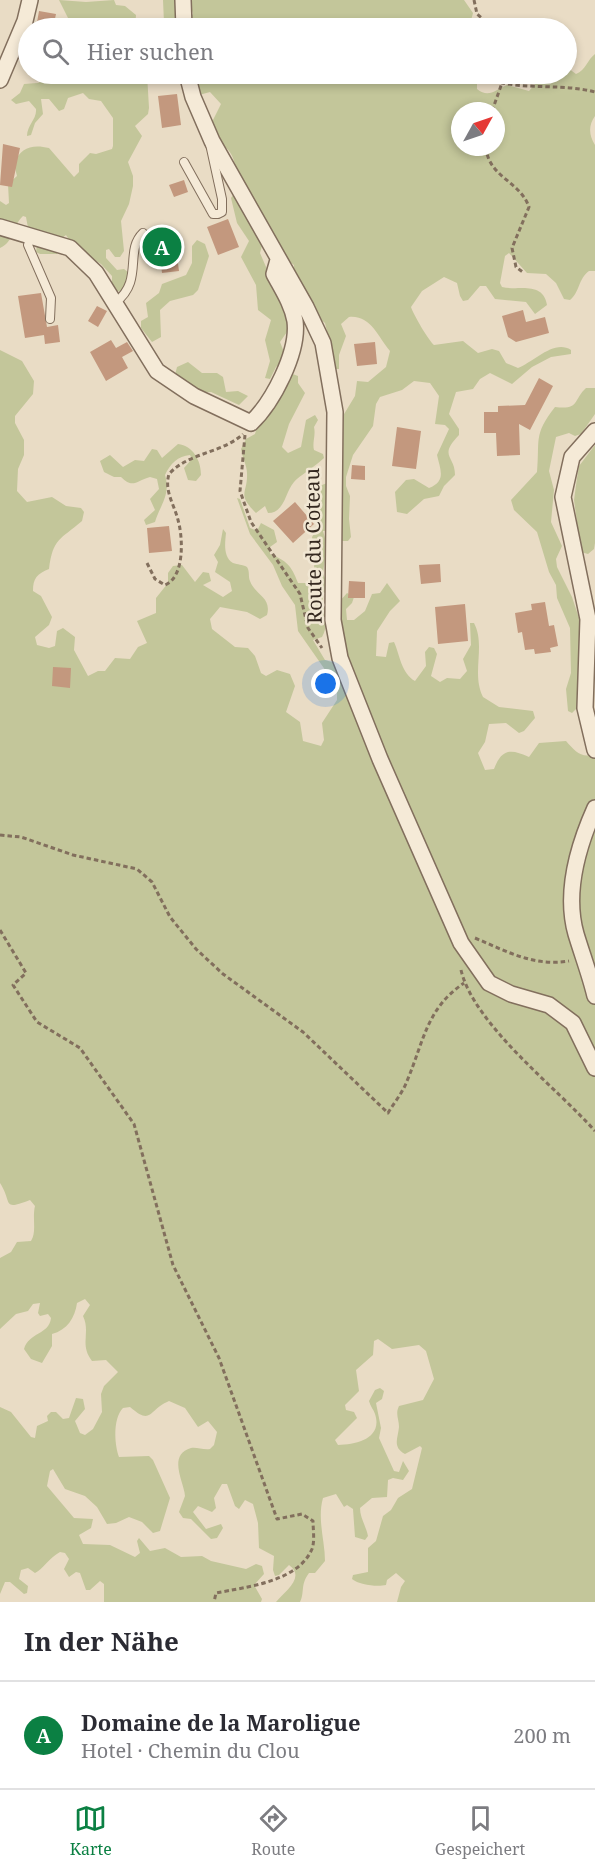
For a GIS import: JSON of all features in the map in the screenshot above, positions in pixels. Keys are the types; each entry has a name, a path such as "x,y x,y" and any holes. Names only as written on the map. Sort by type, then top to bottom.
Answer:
{"street":[{"path":"26,18 30,0"},
{"path":"183,0 184,18"},
{"path":"0,80 18,38"},
{"name":"Route du Coteau","path":"190,84 212,141 315,324 328,365 334,396 333,620 340,658 380,759 458,936 489,984 511,994 549,1005 573,1023 595,1068"},
{"path":"0,227 70,248 96,273 157,371 194,396 251,423 264,410 276,391 292,347 295,322 287,296 273,274 278,260"},
{"path":"595,431 572,457 563,497 588,619 585,708 595,750"},
{"path":"595,808 581,840 570,899 576,933 595,996"}],"lane":[{"path":"184,162 205,204 213,214 222,212 222,199 210,153 212,141"},
{"path":"116,302 132,282 138,238 143,232"},
{"path":"31,236 28,244 51,298 50,319"}],"path":[{"path":"474,0 477,14 482,18"},
{"path":"495,102 502,84"},
{"path":"508,84 526,87 576,87 595,92"},
{"path":"488,156 491,166 522,193 529,207 512,248 516,267 524,273"},
{"path":"147,563 155,579 165,585 177,572 181,532 170,497 169,474 181,463 219,451 245,433 240,491 251,522 300,594 308,628 327,654 334,660 340,658"},
{"path":"0,835 21,837 73,855 137,869 152,882 170,917 196,950 223,974 303,1032 388,1113 407,1083 425,1029 436,1008 447,994 464,983"},
{"path":"0,930 26,973 13,985 37,1022 80,1048 134,1124 173,1265 219,1358 277,1519 302,1514 313,1521 312,1548 304,1561 268,1584 216,1593 214,1602"},
{"path":"585,957 552,964 524,959 458,936 456,950 464,983 485,1017 551,1088 595,1131"}],"green space":[{"path":"59,0 86,2 114,0 116,5 125,6 136,15 136,18 68,18"},
{"path":"163,0 175,0 176,18 164,18"},
{"path":"189,0 464,0 473,13 472,18 190,18 193,14"},
{"path":"595,54 595,116 590,130 595,145 595,271 585,274 570,300 564,299 556,283 546,274 527,273 509,253 505,256 500,283 502,287 529,288 541,293 547,305 535,314 526,302 495,299 486,286 480,286 468,300 463,301 457,283 444,277 422,291 411,307 421,327 434,345 463,341 478,353 492,349 499,351 506,363 518,368 558,347 571,350 571,354 551,357 532,367 512,384 490,373 480,379 473,389 456,392 449,414 459,429 459,435 449,452 455,475 444,486 439,496 424,499 407,514 397,512 395,492 406,480 414,479 429,488 438,482 441,470 437,455 449,429 445,425 435,424 439,396 430,383 414,381 402,390 380,397 376,404 373,426 353,455 346,477 346,486 350,496 351,537 348,541 342,541 334,531 323,531 327,545 323,573 327,585 322,601 326,623 322,637 313,640 325,660 335,663 338,619 342,614 340,601 347,593 354,597 346,609 347,620 354,620 365,611 372,594 380,593 387,583 400,601 390,611 377,631 376,656 386,657 389,643 394,642 404,669 415,681 426,666 425,652 429,647 434,648 437,654 431,676 440,682 447,678 460,679 467,671 463,659 471,645 470,623 474,623 479,641 478,679 483,697 499,707 533,711 535,718 524,731 519,733 506,723 489,724 485,742 478,753 485,770 494,769 500,757 508,752 529,757 539,743 566,741 582,755 595,754 595,1602 397,1602 405,1581 396,1573 387,1580 386,1585 382,1586 363,1584 352,1579 353,1575 368,1572 368,1548 376,1541 383,1516 391,1510 398,1498 412,1489 422,1448 420,1446 405,1454 398,1448 397,1412 399,1406 423,1400 434,1379 426,1351 419,1345 392,1349 378,1339 374,1341 373,1355 356,1370 359,1391 345,1405 346,1410 354,1412 357,1418 335,1440 338,1445 353,1444 367,1439 372,1434 376,1422 369,1401 375,1390 380,1388 384,1391 382,1399 376,1403 381,1428 379,1438 394,1471 399,1472 403,1461 409,1471 403,1480 393,1478 388,1480 387,1497 372,1498 360,1508 368,1536 365,1540 355,1537 353,1509 347,1505 344,1507 336,1494 323,1498 321,1522 325,1561 315,1573 309,1573 306,1577 300,1602 276,1602 295,1579 294,1570 289,1565 275,1576 274,1556 259,1548 258,1523 253,1504 245,1500 239,1509 235,1506 227,1484 222,1484 214,1498 216,1508 212,1512 198,1506 193,1512 206,1529 221,1524 223,1528 217,1538 211,1539 191,1519 183,1518 179,1512 185,1496 178,1463 180,1456 191,1448 210,1449 214,1445 217,1432 208,1421 198,1427 185,1408 169,1401 146,1416 130,1407 123,1408 117,1418 115,1431 119,1457 149,1456 153,1460 170,1498 160,1531 153,1533 142,1522 129,1517 107,1524 97,1507 85,1496 65,1489 53,1469 50,1471 47,1486 74,1518 93,1519 91,1528 79,1535 83,1544 110,1545 135,1557 140,1553 137,1541 139,1538 150,1551 165,1548 181,1557 202,1556 211,1561 246,1569 256,1564 262,1566 264,1574 254,1585 262,1599 261,1602 104,1602 104,1584 100,1581 90,1590 86,1590 80,1573 76,1572 69,1577 64,1569 69,1559 65,1553 60,1552 35,1573 28,1568 21,1570 19,1579 28,1586 27,1593 24,1594 10,1582 5,1582 0,1594 0,1407 11,1412 31,1437 35,1438 37,1426 48,1421 47,1416 51,1412 56,1412 63,1419 69,1418 76,1398 83,1399 85,1409 75,1421 80,1433 85,1435 93,1429 102,1412 101,1394 104,1386 118,1372 106,1360 92,1361 88,1355 83,1316 90,1305 85,1299 77,1303 74,1314 66,1326 52,1334 52,1346 42,1363 31,1359 24,1349 30,1339 47,1328 49,1324 51,1318 48,1314 40,1316 38,1313 40,1303 33,1304 28,1311 16,1314 0,1329 0,1258 11,1252 17,1242 31,1241 34,1233 35,1206 30,1200 11,1205 0,1183 0,350 22,361 34,381 33,394 15,416 15,423 24,440 24,455 18,469 17,491 27,502 52,497 66,506 81,508 84,512 82,521 55,545 49,569 35,580 33,591 41,596 52,617 49,625 35,637 37,645 49,648 55,646 57,631 63,628 75,637 74,650 88,676 98,671 105,671 115,658 130,659 138,647 147,643 137,621 156,613 156,598 168,583 168,573 173,566 182,565 195,582 203,572 209,573 211,581 203,585 223,597 232,591 230,582 215,572 218,562 214,555 220,545 223,529 226,533 225,550 228,557 233,563 247,567 252,586 265,600 268,609 267,615 260,619 247,612 220,607 210,619 212,629 235,647 248,648 255,656 261,673 266,676 277,670 290,674 295,686 286,712 300,722 303,741 321,746 324,740 322,723 337,700 337,693 325,685 328,674 298,631 295,605 282,586 273,565 250,534 237,498 240,499 250,528 257,531 261,523 274,530 277,542 270,547 270,554 288,564 298,583 313,583 315,554 312,537 318,528 314,512 322,503 316,491 317,487 332,481 338,424 355,396 357,381 368,382 386,367 390,351 368,323 357,317 349,317 341,324 346,336 339,355 339,369 336,369 325,323 315,315 293,275 294,265 263,242 260,253 288,318 289,329 280,342 284,352 281,363 276,367 270,379 265,378 270,361 265,340 271,320 258,310 256,285 241,257 249,241 237,223 231,198 236,191 234,161 228,150 215,140 212,122 221,104 210,92 199,95 196,91 198,84 477,84 477,89 481,92 489,93 507,85 529,91 535,84 577,84 577,73"},
{"path":"24,84 148,84 148,114 135,126 142,136 128,162 133,176 133,186 129,204 121,221 124,251 120,257 115,257 109,249 106,250 106,258 117,270 124,269 129,273 125,289 116,292 112,286 112,276 101,264 74,248 66,235 61,239 57,254 36,252 37,245 46,233 28,228 26,217 23,216 11,238 0,248 0,235 7,236 0,223 0,201 6,205 9,203 8,184 17,176 14,164 23,150 38,146 49,148 74,177 79,172 79,164 90,153 96,154 112,149 113,146 113,118 101,101 89,99 83,93 68,98 64,109 59,111 49,99 41,99 43,114 35,123 31,135 27,136 36,109 29,101 16,104 11,100 20,93"},
{"path":"197,240 205,244 209,256 198,290 193,295 170,301 160,310 161,337 152,342 141,328 141,321 148,317 146,303 159,293 162,284 186,275 192,263 192,246"},
{"path":"188,362 202,373 217,373 223,377 226,392 238,391 248,396 239,405 211,392 199,393 175,375 177,367"},
{"path":"290,373 298,376 298,383 305,393 289,424 282,447 288,453 301,447 306,420 315,415 318,420 314,427 314,450 323,454 324,458 294,482 278,510 268,513 265,506 256,513 246,501 244,493 247,473 241,449 246,439 255,434 258,423"},
{"path":"586,388 595,388 595,414 581,434 575,436 569,433 556,437 549,471 554,490 551,522 562,546 556,559 557,567 572,597 580,621 578,707 572,713 568,711 566,689 571,673 570,628 557,598 556,585 549,572 537,532 514,510 511,500 537,472 539,438 543,424 555,407 569,407 575,403"},
{"path":"178,444 188,448 195,455 200,464 201,475 196,481 188,480 184,468 192,459 190,455 175,461 165,475 166,494 155,522 146,525 144,520 155,510 150,499 159,489 157,479 150,477 129,483 121,477 114,477 104,472 100,461 110,455 123,467 135,460 144,461 152,449 157,450 162,458"},
{"path":"595,445 595,543 594,549 588,554 581,552 574,500 579,466"}],"building":[{"path":"39,11 56,14 55,18 38,18"},
{"path":"177,94 181,125 162,128 158,96"},
{"path":"3,144 20,148 12,187 0,185"},
{"path":"184,180 188,192 174,197 169,185"},
{"path":"228,219 239,247 218,255 207,227"},
{"path":"174,233 179,271 162,273 160,257 149,259 147,238"},
{"path":"41,293 47,327 58,325 60,342 45,344 44,335 25,338 18,296"},
{"path":"97,306 107,311 98,327 88,321"},
{"path":"523,310 526,322 545,317 549,333 516,342 508,337 502,316"},
{"path":"111,340 116,348 127,342 133,351 122,357 128,368 106,381 90,352"},
{"path":"375,342 377,364 357,366 354,344"},
{"path":"539,378 553,386 530,430 519,424 520,455 497,456 496,433 484,433 484,412 498,412 498,406 525,405"},
{"path":"397,427 421,431 416,469 392,466"},
{"path":"352,465 365,466 365,480 351,479"},
{"path":"295,502 314,524 293,543 273,521"},
{"path":"169,526 172,551 149,553 147,528"},
{"path":"440,564 441,582 421,584 419,565"},
{"path":"349,581 365,582 365,598 348,598"},
{"path":"545,602 549,626 554,625 558,646 550,648 551,652 535,654 534,649 525,650 522,632 518,633 515,613 532,610 531,604"},
{"path":"465,604 468,641 438,644 435,607"},
{"path":"53,667 71,668 70,688 52,686"}],"place":[{"name":"Domaine de la Maroligue","path":"162,247"}]}
